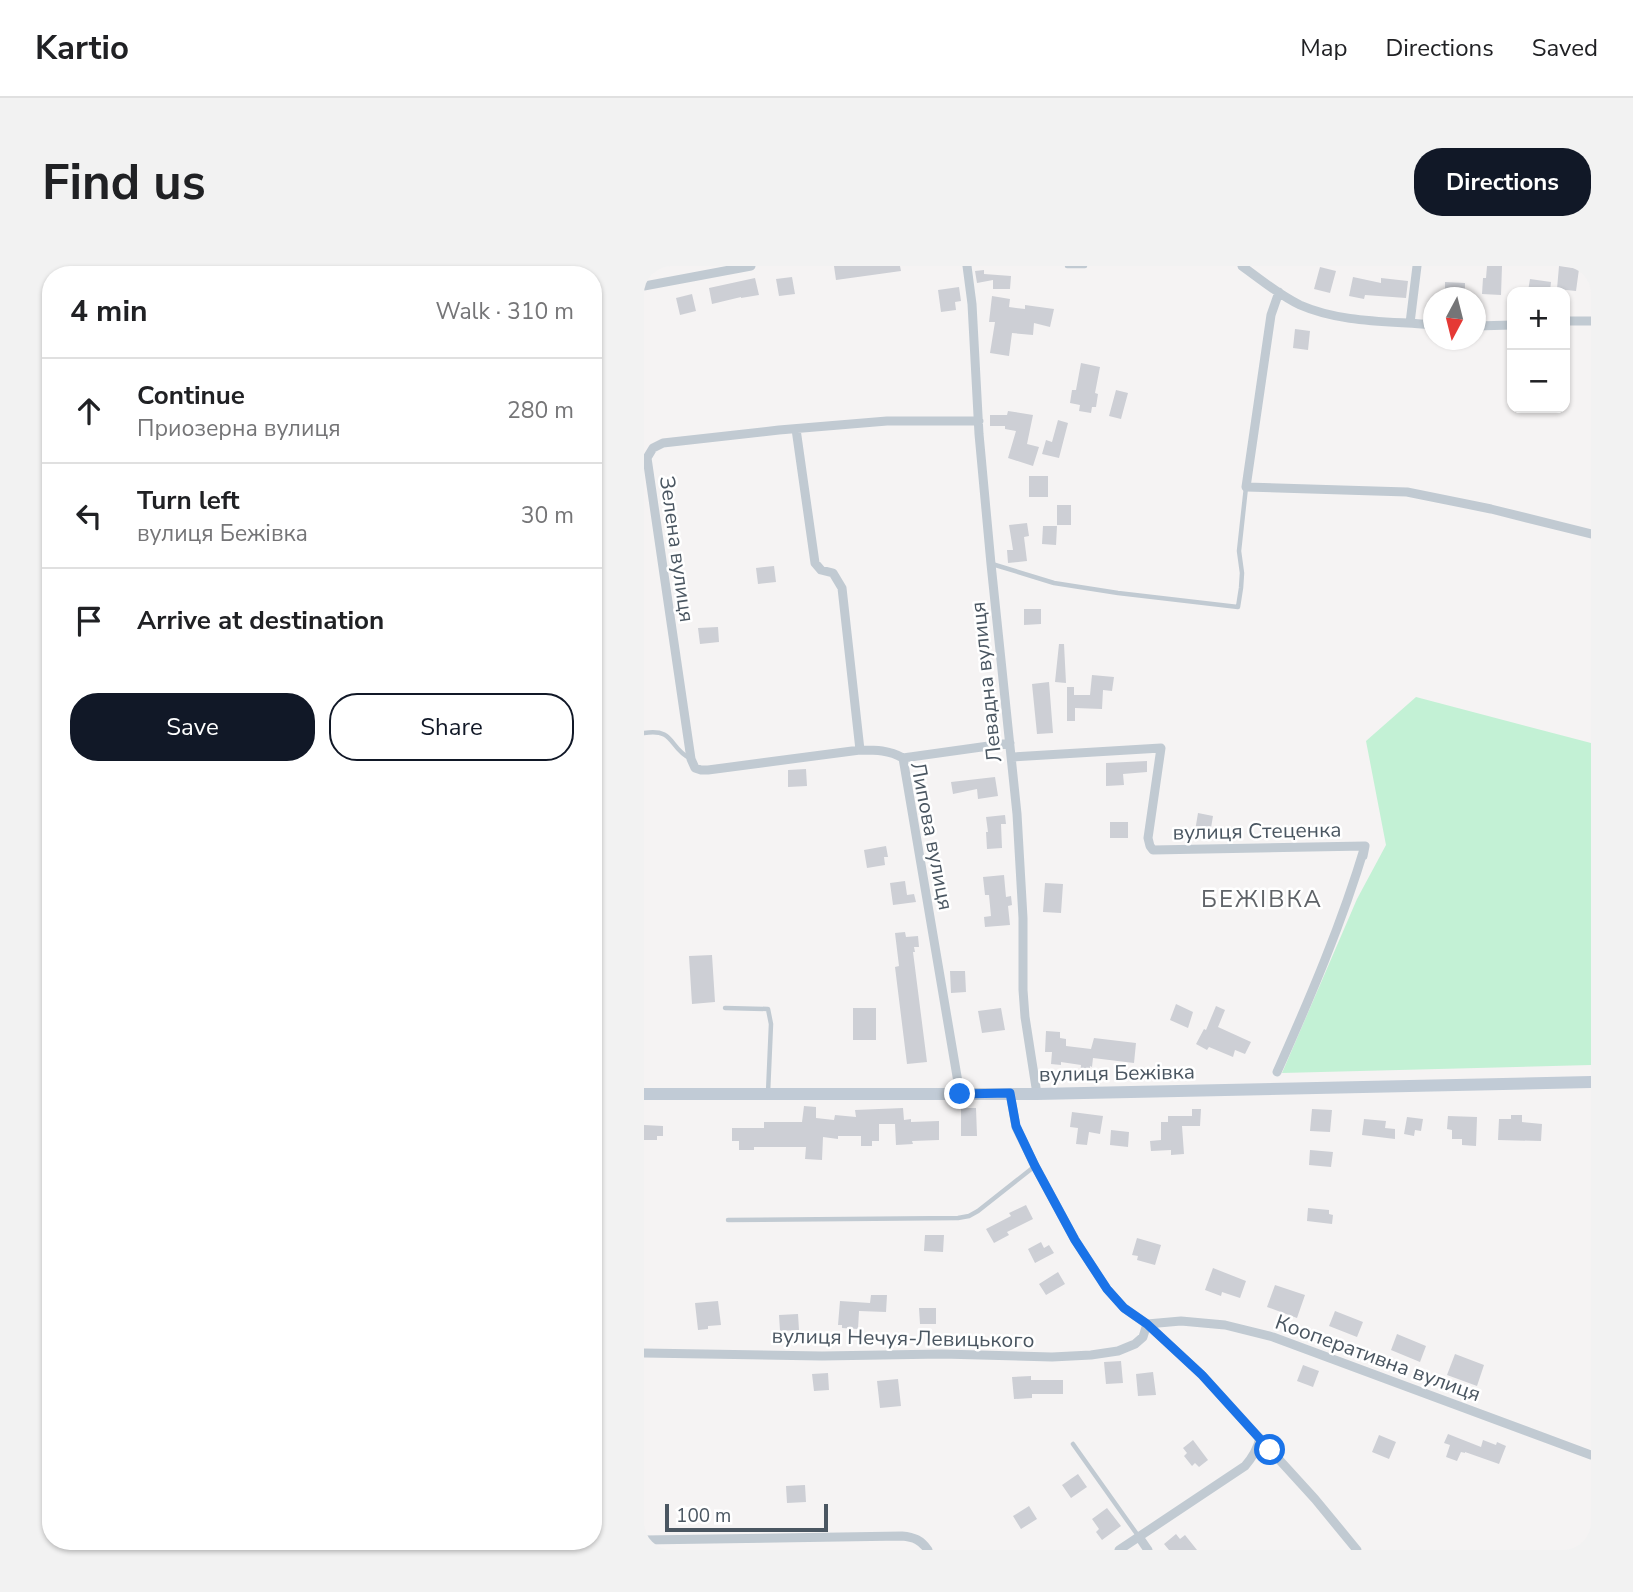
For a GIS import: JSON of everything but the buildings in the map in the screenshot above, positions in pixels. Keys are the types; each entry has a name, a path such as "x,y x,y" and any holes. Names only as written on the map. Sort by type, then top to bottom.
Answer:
{"main road":[{"name":"вулиця Бежівка","path":"644,1094 1037,1094 1591,1082"}],"street":[{"path":"644,286 751,266"},
{"name":"Левадна вулиця","path":"967,266 991,564 1022,879 1025,1017 1037,1094"},
{"path":"1242,266 1298,304 1323,314 1423,324"},
{"path":"1410,323 1417,266"},
{"path":"1279,292 1271,315 1246,487 1407,492 1491,509 1591,534"},
{"path":"1570,321 1591,321"},
{"path":"1486,326 1507,325"},
{"name":"Зелена вулиця","path":"691,759 646,458 653,448 663,443 887,421 979,421"},
{"path":"796,429 815,563 821,570 833,573 842,588 860,750"},
{"path":"903,758 1010,743"},
{"name":"вулиця Стеценка","path":"1012,757 1161,748 1147,838 1153,850 1365,846"},
{"name":"Липова вулиця","path":"691,759 695,768 701,770 860,750 894,752 903,758 960,1094"},
{"path":"1363,856 1365,846"},
{"path":"1278,1072 1316,985 1365,846"},
{"path":"1010,1093 1016,1126 1035,1166 1075,1240 1107,1289 1124,1308 1147,1324 1202,1375 1315,1499 1357,1550"},
{"name":"Кооперативна вулиця","path":"1147,1324 1181,1321 1225,1325 1273,1337 1591,1455"},
{"name":"вулиця Нечуя-Левицького","path":"644,1353 1052,1357 1118,1351 1135,1344 1143,1337 1147,1324"},
{"path":"1119,1550 1245,1466 1253,1457 1260,1438"},
{"path":"644,1540 663,1545 902,1536 914,1537 928,1550"},
{"path":"1139,1537 1148,1550"}],"lane":[{"path":"1067,266 1085,266"},
{"path":"991,564 1054,583 1238,607 1241,588 1239,551 1246,487"},
{"path":"644,733 665,733 685,756 691,759"},
{"path":"725,1008 768,1009 771,1024 768,1094"},
{"path":"728,1220 958,1218 978,1211 1035,1166"},
{"path":"1073,1444 1139,1537"}],"green space":[{"path":"1416,697 1591,743 1591,1065 1282,1073 1357,899 1386,845 1366,741"}],"district":[{"name":"БЕЖІВКА","path":"1262,899"}],"route":[{"path":"960,1094 1010,1093 1016,1126 1035,1166 1075,1240 1107,1289 1124,1308 1147,1324 1202,1375 1270,1450"}]}
